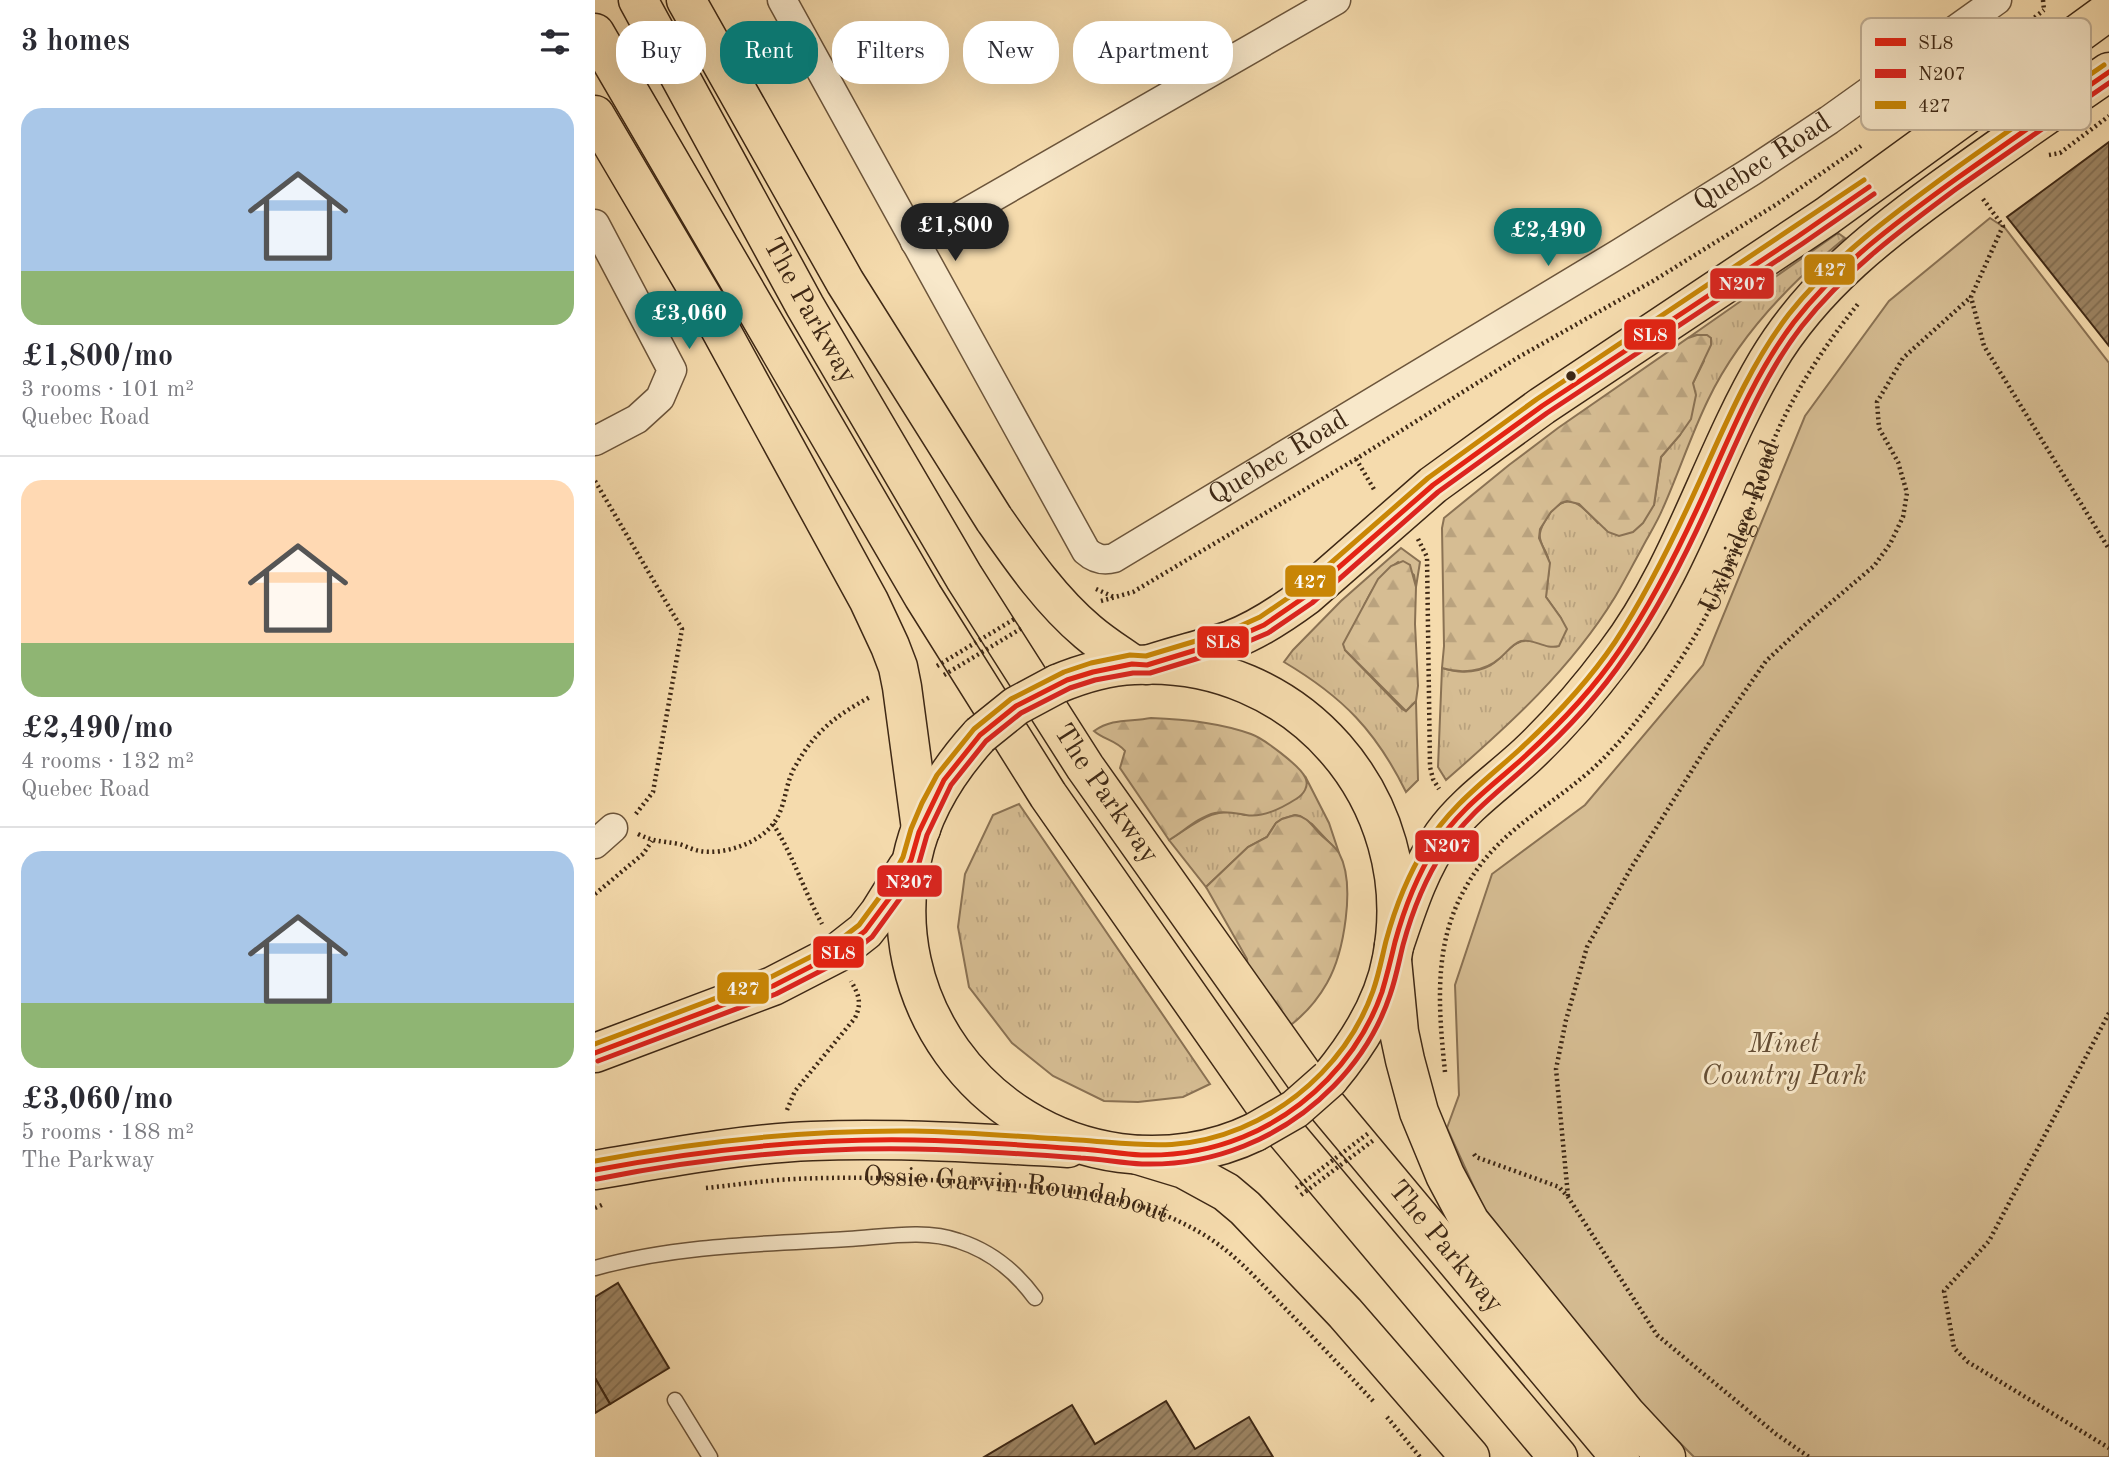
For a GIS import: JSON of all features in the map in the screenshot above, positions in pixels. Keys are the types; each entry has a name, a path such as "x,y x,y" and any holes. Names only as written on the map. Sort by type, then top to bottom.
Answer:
{"main road":[{"name":"The Parkway","path":"638,0 812,318 964,577 1085,767 1316,1093 1620,1457"},
{"path":"686,0 845,282 994,519 1018,553 1067,612 1088,632 1140,665 1179,666 1210,671 1269,694 1296,712 1339,751 1368,794 1387,842 1396,894 1393,953 1399,1032 1419,1112 1445,1175 1470,1222 1626,1414 1666,1457"},
{"name":"The Parkway","path":"595,33 923,596 1048,796 1278,1124 1558,1457"},
{"name":"Uxbridge Road","path":"2091,85 2109,72"},
{"path":"595,115 707,305 869,601 898,667 904,697 916,845 908,889 909,946 915,974 936,1028 951,1052 975,1080 1002,1105 1033,1125 1066,1140 1161,1161 1195,1174 1226,1192 1245,1208 1345,1313 1470,1457"},
{"path":"595,1053 773,986 837,953 865,931 880,914 916,845 944,780 980,735 1016,706 1057,684 1093,672 1140,665 1232,639 1264,625 1306,596 1433,485 1542,406 1828,216 1942,130"},
{"name":"Uxbridge Road","path":"1393,953 1417,882 1444,834 1461,814 1527,755 1574,706 1617,653 1653,597 1681,543 1734,423 1767,361 1793,324 1823,286 1901,218 2026,130"},
{"path":"601,1187 702,1152 811,1141 916,1140 1168,1155 1227,1143 1255,1132 1294,1109 1329,1079 1364,1031 1378,1003 1393,953"}],"street":[{"name":"Quebec Road","path":"782,0 1086,551 1098,559 1107,560 1620,253 1752,171 1861,97"},
{"path":"915,242 1336,0"},
{"name":"Quebec Road","path":"1972,18 1997,0"},
{"path":"595,224 672,370 660,398 637,419 595,441"}],"lane":[{"path":"595,1268 646,1255 749,1245 925,1235 959,1241 985,1253 1023,1281 1035,1298"},
{"path":"675,1399 710,1457"}],"path":[{"path":"2034,18 2044,10 2043,0"},
{"path":"1095,602 1133,592 1356,459 1517,358 1653,281 1777,204 1864,145"},
{"path":"1568,1197 1556,1069 1566,1020 1587,947 1630,868 1711,740 1766,661 1874,566 1891,544 1903,517 1907,493 1898,462 1879,428 1877,402 1903,358 1971,298 2003,226 1979,194"},
{"name":"Uxbridge Road","path":"1491,850 1588,773 1619,743 1681,658 1718,594 1758,489 1768,453 1787,412 1813,367 1863,298"},
{"path":"1971,298 1984,346 2109,549"},
{"path":"1356,459 1378,495"},
{"path":"595,481 682,629 653,792 614,830"},
{"path":"1412,532 1427,557 1430,767 1439,789"},
{"path":"937,666 1016,618"},
{"path":"944,675 1022,628"},
{"path":"595,894 643,854 652,841 681,844 701,851 735,849 764,834 783,806 786,787 795,766 813,740 830,721 875,695"},
{"path":"773,824 785,841 820,921"},
{"path":"1446,1078 1439,997 1445,940 1462,895 1491,850 1485,844"},
{"path":"786,1114 795,1091 855,1018 859,1009 859,997 851,981"},
{"path":"2109,1013 1989,1241 1944,1291 1954,1348 1968,1362 2109,1448"},
{"path":"1296,1188 1370,1132"},
{"path":"1301,1195 1375,1139"},
{"path":"1472,1148 1475,1157 1559,1187 1657,1335 1776,1434 1809,1457"},
{"name":"Ossie Garvin Roundabout","path":"696,1190 793,1179 884,1178 958,1181 1081,1193 1159,1211 1228,1251 1378,1406"},
{"path":"595,1208 601,1187"},
{"path":"1214,1241 1222,1231"},
{"path":"1387,1416 1420,1457"}],"green space":[{"name":"Minet Country Park","path":"1990,218 2005,228 2109,363 2109,1457 1694,1457 1642,1405 1483,1207 1447,1128 1459,1095 1455,985 1492,874 1585,805 1703,665 1805,416 1889,301"},
{"path":"1838,233 1845,238 1786,292 1734,354 1702,413 1658,519 1598,623 1538,695 1446,780 1438,767 1442,668 1467,671 1485,668 1496,662 1514,645 1532,641 1561,618 1546,597 1549,563 1540,537 1550,513 1563,502 1570,501 1581,506 1598,523 1654,505 1661,457 1680,435 1693,383 1704,361 1697,335 1688,338"},
{"path":"1707,335 1711,338 1711,345 1693,383 1696,395 1691,419 1661,457 1654,505 1643,523 1633,532 1619,536 1608,532 1579,504 1567,501 1551,512 1540,529 1539,538 1550,563 1546,597 1567,629 1559,646 1521,641 1494,663 1480,669 1457,671 1442,668 1444,518 1558,428 1688,338"},
{"path":"1401,548 1420,562 1416,587 1414,575 1398,562 1389,569 1366,601 1345,650 1402,709 1406,711 1416,701 1418,780 1406,792 1383,751 1356,717 1324,688 1284,662 1341,601"},
{"path":"1403,561 1410,565 1416,587 1418,686 1416,701 1406,711 1345,650 1343,644 1378,579 1391,566"},
{"path":"1151,718 1214,724 1257,737 1281,753 1302,772 1307,784 1305,790 1291,802 1266,814 1252,816 1223,812 1209,815 1169,840 1120,768 1125,751 1094,731 1115,722"},
{"path":"1305,776 1329,823 1339,853 1312,824 1295,815 1276,823 1267,837 1248,847 1206,887 1169,840 1214,814 1234,812 1245,815 1307,783"},
{"path":"1019,804 1210,1084 1183,1097 1138,1102 1104,1101 1053,1076 1012,1043 969,987 958,927 965,874 993,815"},
{"path":"1295,815 1309,822 1339,853 1347,882 1347,900 1343,937 1333,970 1316,1000 1292,1024 1286,1023 1248,970 1247,959 1206,887 1248,847 1267,837 1276,823"}],"building":[{"path":"2109,142 2109,346 2007,217"},
{"path":"618,1283 669,1368 610,1404 595,1378 595,1297"},
{"path":"595,1378 610,1404 595,1413"},
{"path":"1166,1401 1195,1449 1249,1417 1273,1457 984,1457 1072,1405 1095,1444"}],"transit line":[{"name":"427","path":"2091,74 2104,65"},
{"name":"SL8","path":"2091,85 2109,72"},
{"name":"N207","path":"2091,95 2109,83"},
{"name":"427","path":"595,1161 753,1138 833,1132 954,1132 1141,1145 1179,1144 1219,1136 1241,1128 1284,1105 1321,1073 1352,1035 1375,985 1403,892 1419,857 1435,832 1469,795 1558,712 1615,642 1669,546 1749,376 1789,314 1825,274 1886,220 2011,130"},
{"name":"SL8","path":"595,1170 754,1147 833,1141 976,1142 1141,1155 1167,1154 1206,1149 1231,1142 1288,1113 1328,1080 1345,1060 1372,1016 1412,893 1428,858 1444,834 1464,810 1574,708 1609,666 1632,632 1677,550 1756,381 1794,322 1849,263 1891,228 2026,130"},
{"name":"N207","path":"597,1179 755,1155 835,1150 956,1150 1142,1164 1168,1163 1207,1158 1232,1151 1269,1135 1292,1121 1334,1086 1367,1044 1390,995 1420,896 1437,861 1453,837 1473,814 1570,724 1606,683 1640,635 1685,553 1764,385 1802,326 1836,287 1894,236 2041,130"},
{"name":"427","path":"595,1044 769,978 832,946 859,925 887,887 903,857 911,829 937,775 974,729 1011,699 1064,672 1091,663 1130,655 1146,656 1229,631 1260,617 1301,589 1428,478 1537,399 1864,180"},
{"name":"SL8","path":"595,1053 773,986 837,953 865,931 894,892 911,860 919,832 944,780 980,735 1016,706 1067,680 1132,664 1147,665 1232,639 1264,625 1306,596 1433,485 1542,406 1869,187"},
{"name":"N207","path":"598,1061 776,994 842,960 872,937 901,897 919,863 927,835 951,785 986,741 1021,713 1070,688 1095,680 1133,673 1150,673 1235,647 1268,633 1312,603 1438,492 1547,413 1874,194"}]}
